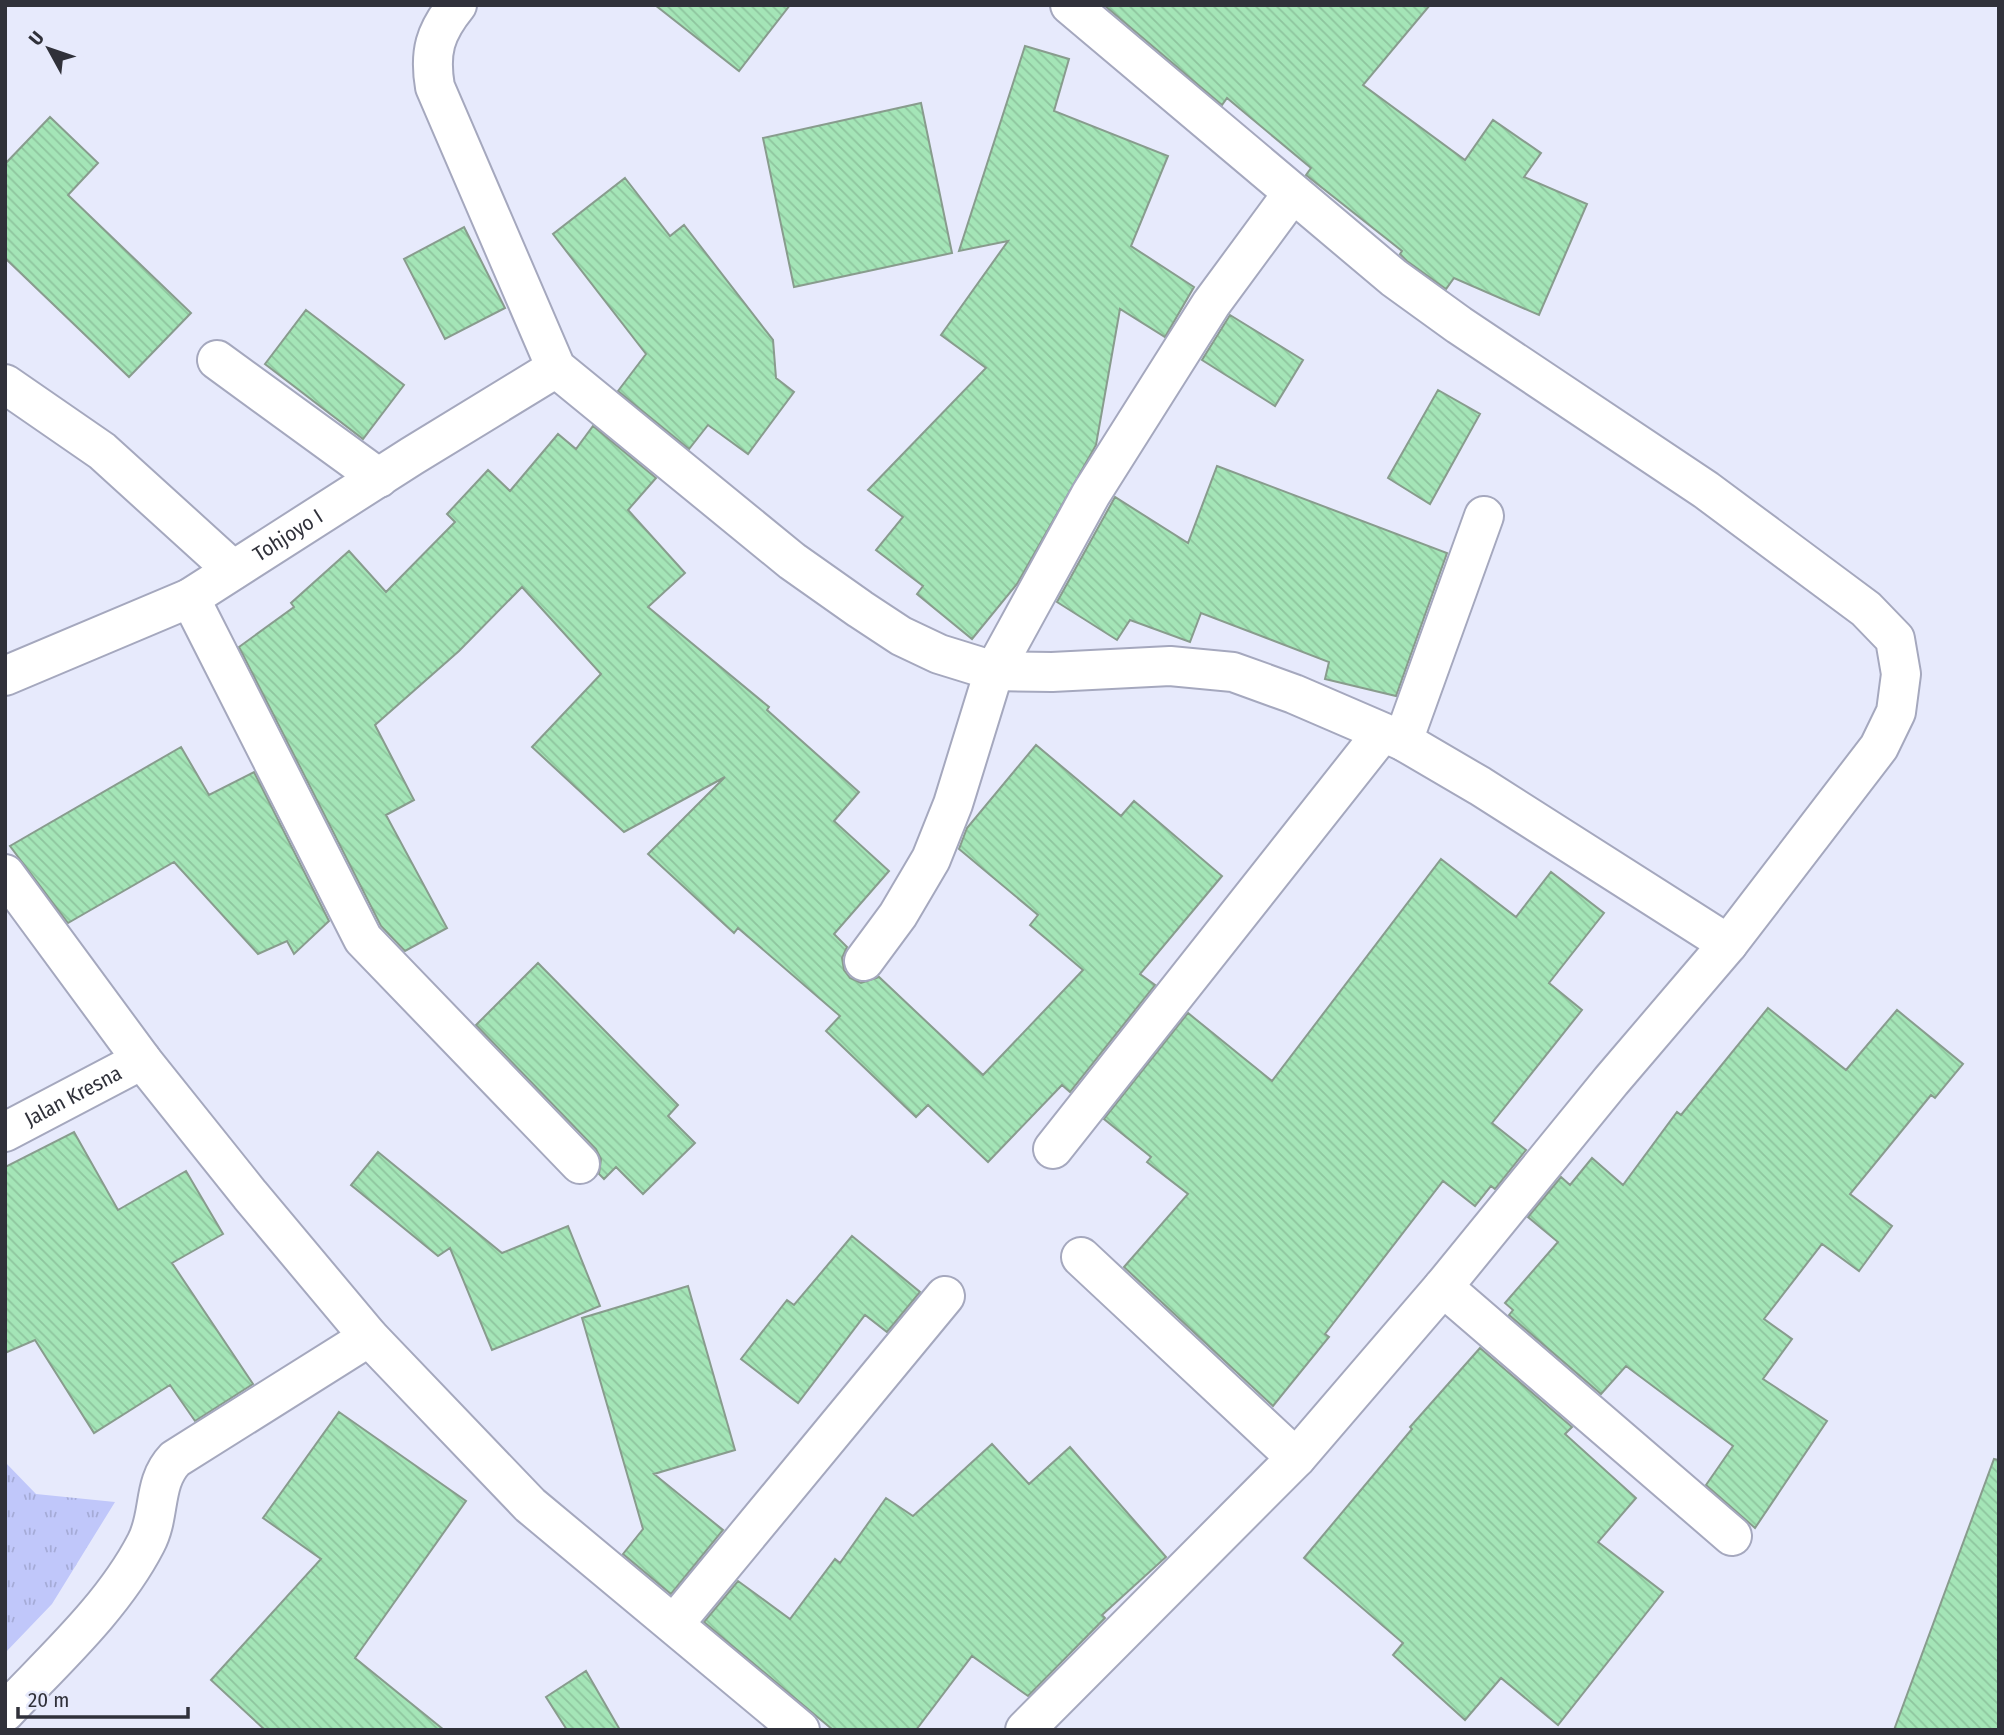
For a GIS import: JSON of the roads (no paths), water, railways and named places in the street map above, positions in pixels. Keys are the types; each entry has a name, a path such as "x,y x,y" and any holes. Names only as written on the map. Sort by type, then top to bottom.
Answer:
{"street":[{"path":"457,5 442,24 433,45 435,87 556,368 792,561 901,636 939,654 994,671 1052,672 1170,666 1233,672 1294,694 1393,737 1480,786 1728,944"},
{"path":"1025,1730 1296,1458 1443,1287 1611,1081 1728,944 1879,747 1896,712 1901,674 1895,639 1866,610 1706,490 1459,325 1394,278 1070,5"},
{"path":"864,961 898,915 931,859 953,804 994,671 1091,494 1211,304 1292,194"},
{"path":"217,360 379,478"},
{"name":"Tohjoyo I","path":"5,676 190,598 556,368"},
{"path":"5,384 102,452 233,570"},
{"path":"1053,1149 1393,737 1484,516"},
{"path":"190,598 363,939 580,1164"},
{"path":"5,874 142,1060 369,1337 530,1505 800,1730"},
{"name":"Jalan Kresna","path":"5,1132 142,1060"},
{"path":"1081,1257 1296,1458"},
{"path":"1443,1287 1732,1536"},
{"path":"674,1624 946,1296"},
{"path":"5,1712 94,1616 147,1541 159,1482 175,1459 369,1337"}]}
